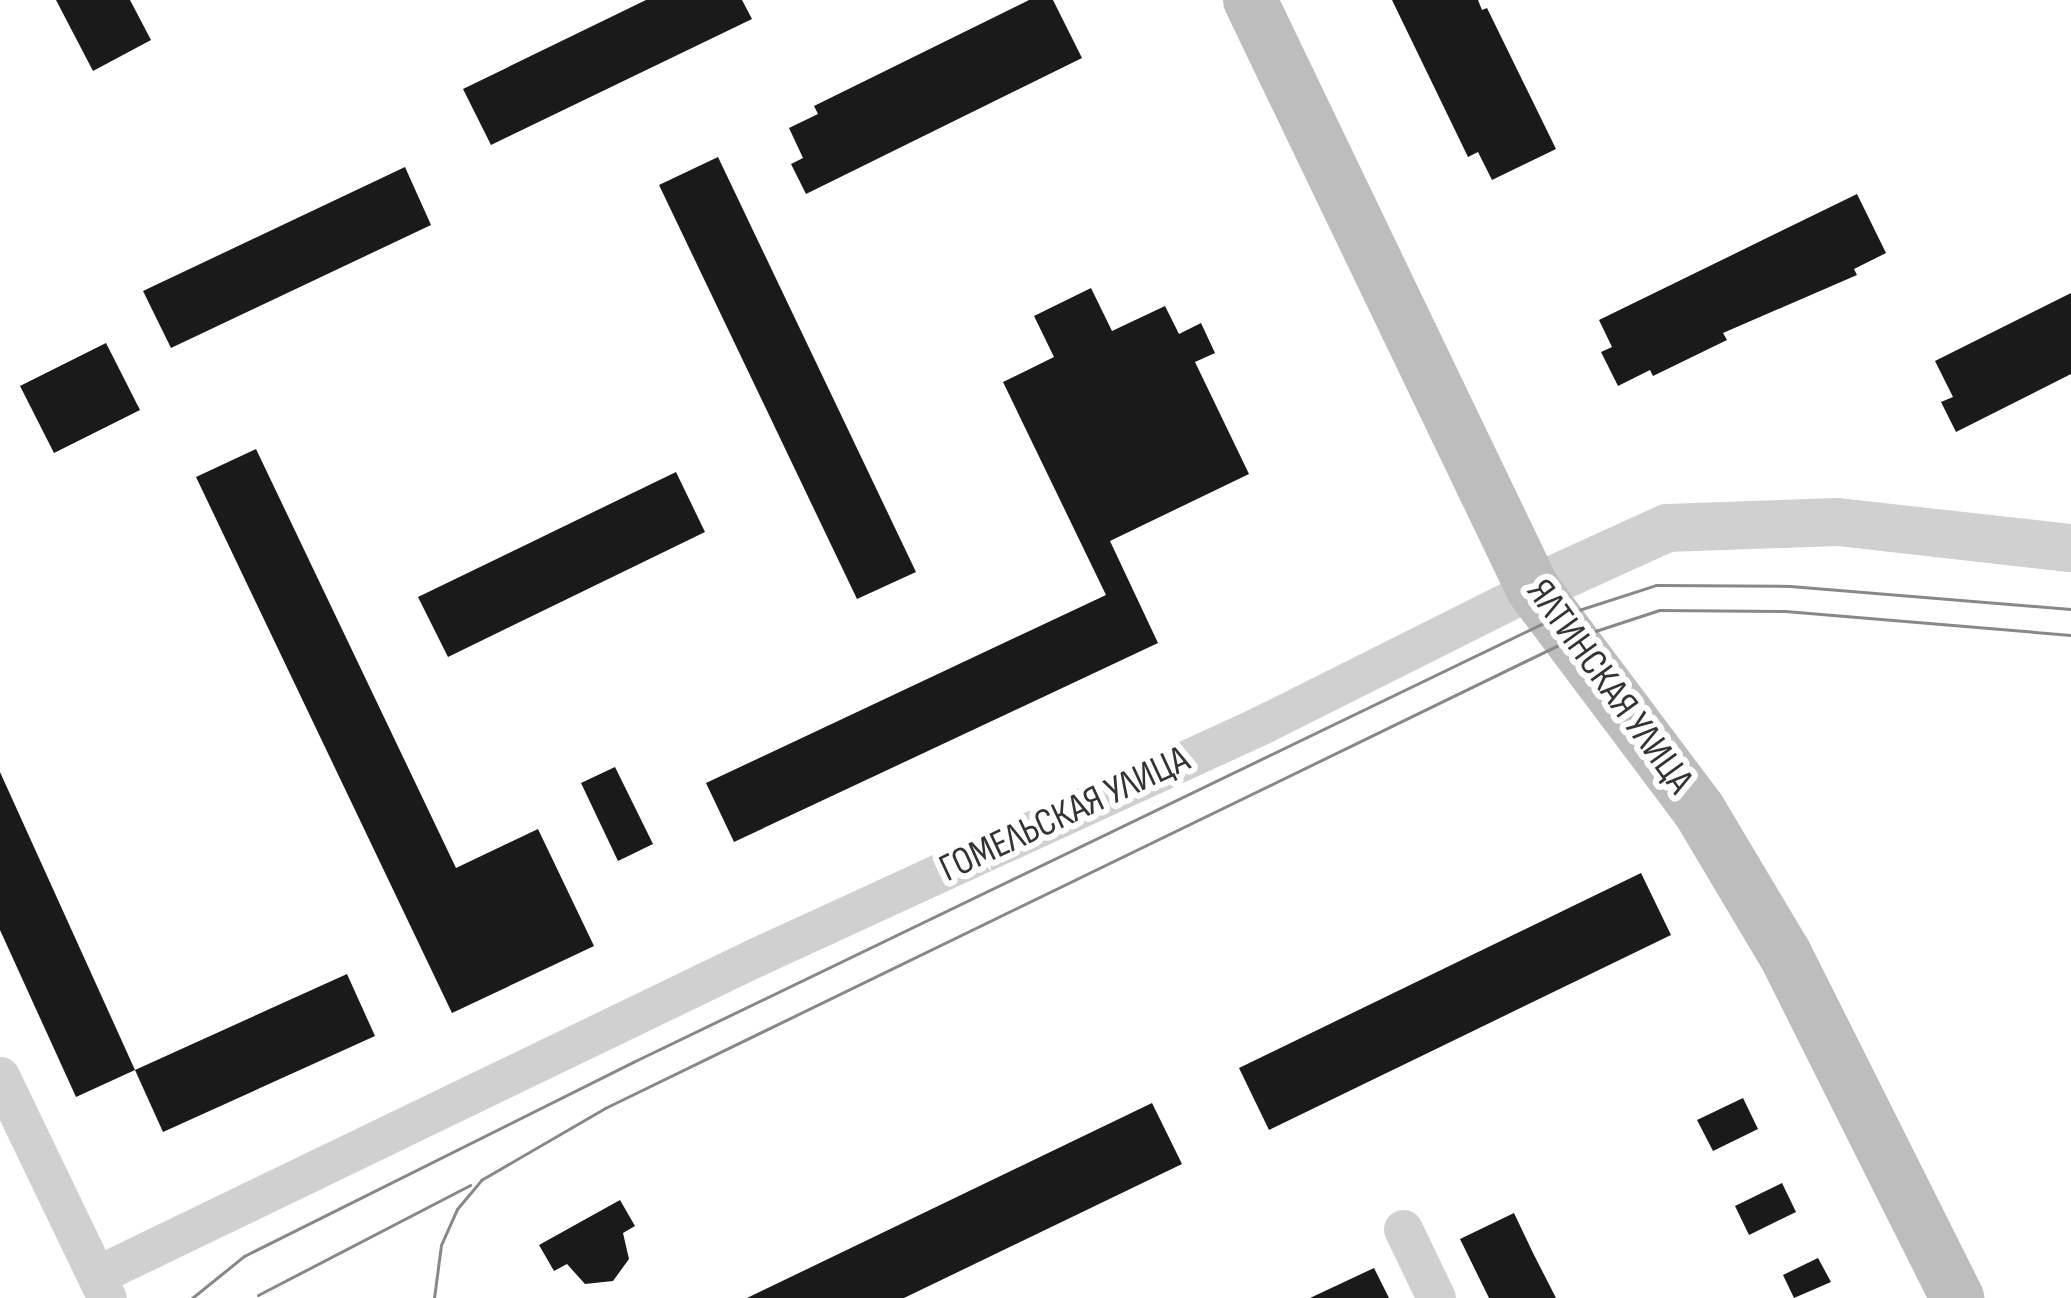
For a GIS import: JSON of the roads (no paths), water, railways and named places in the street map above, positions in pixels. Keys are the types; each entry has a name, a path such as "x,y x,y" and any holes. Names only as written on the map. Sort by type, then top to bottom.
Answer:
{"main road":[{"name":"ЯЛТИНСКАЯ УЛИЦА","path":"1250,0 1533,589 1699,810 1786,954 1957,1298"}],"street":[{"name":"ГОМЕЛЬСКАЯ УЛИЦА","path":"102,1287 756,957 1261,725 1666,528 1838,522 2071,548"},
{"path":"0,1076 102,1287"},
{"path":"1403,1229 1436,1298"}],"tram line":[{"path":"192,1298 244,1256 633,1062 1554,618 1656,585 1790,586 2071,609"},
{"path":"434,1298 441,1245 457,1209 481,1180 605,1108 1571,639 1659,610 1785,611 2071,635"},
{"path":"258,1295 470,1185"}]}
